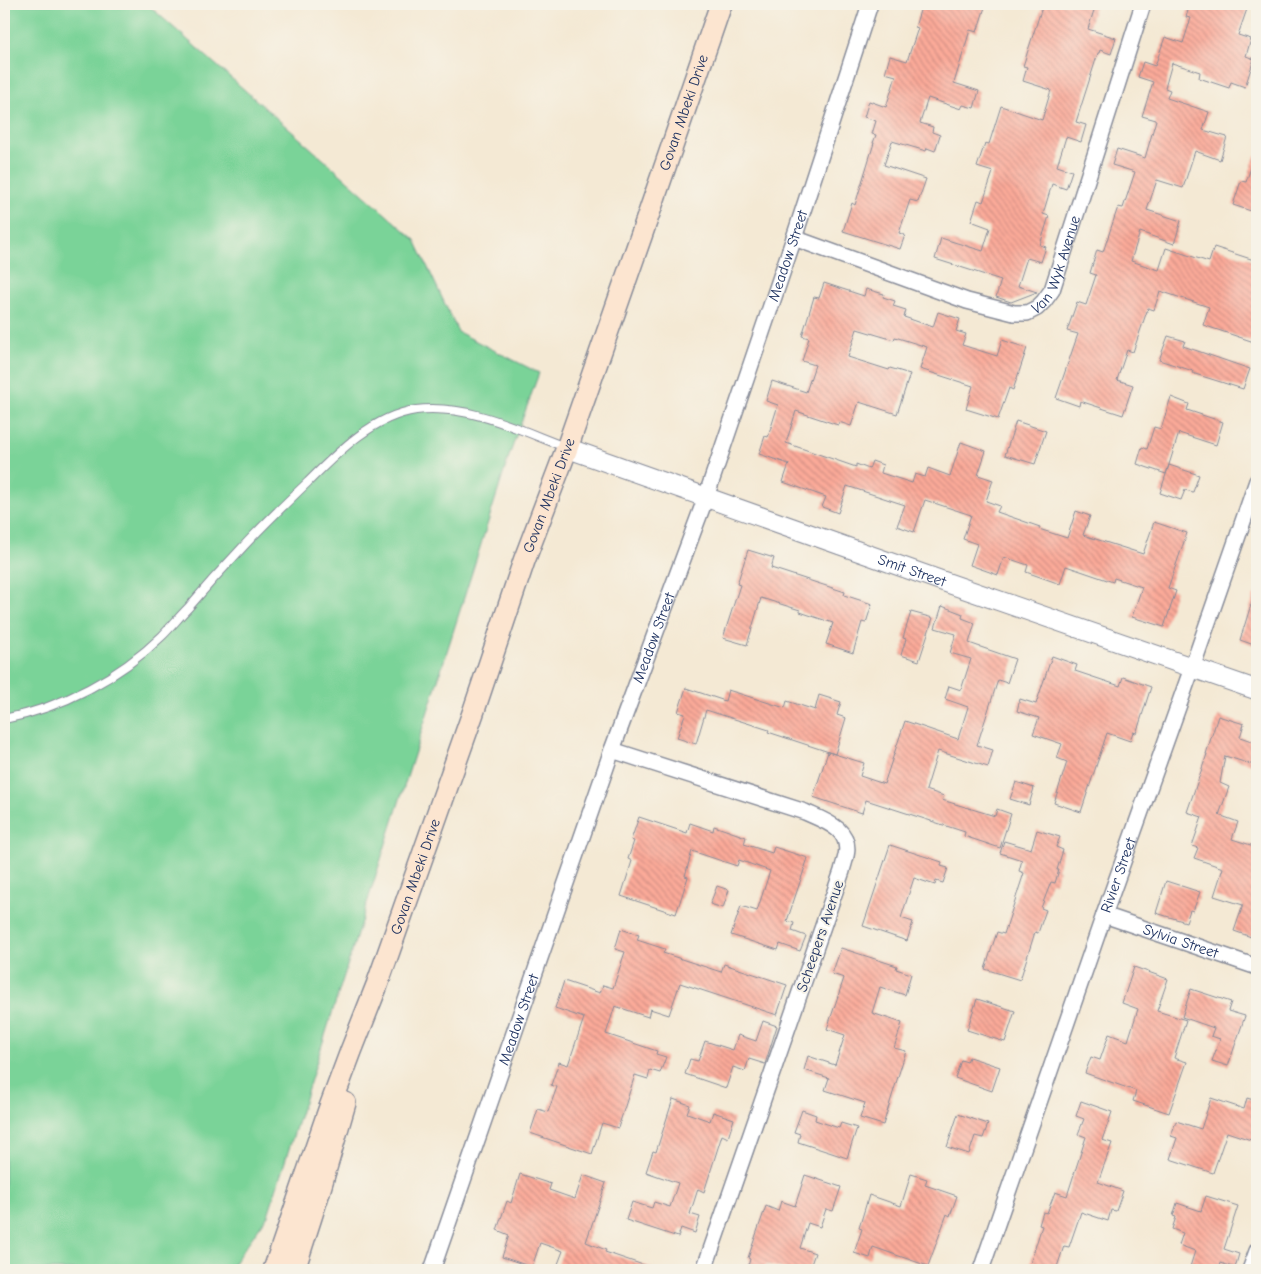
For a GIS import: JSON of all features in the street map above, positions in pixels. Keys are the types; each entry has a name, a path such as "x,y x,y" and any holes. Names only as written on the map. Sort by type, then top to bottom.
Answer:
{"main road":[{"name":"Govan Mbeki Drive","path":"274,1270 329,1110 377,985 473,713 524,561 567,448 721,4"},
{"name":"Govan Mbeki Drive","path":"294,1270 365,1043 377,985"}],"street":[{"name":"Meadow Street","path":"436,1269 612,750 706,498 794,238 870,4"},
{"name":"Van Wyk Avenue","path":"794,238 967,301 1014,313 1027,312 1037,308 1052,290 1144,4"},
{"name":"Smit Street","path":"567,448 1257,690"},
{"name":"Rivier Street","path":"981,1270 1257,481"},
{"name":"Scheepers Avenue","path":"612,750 805,812 828,822 843,833 847,843 847,854 836,888 704,1270"},
{"name":"Sylvia Street","path":"1104,916 1257,967"},
{"path":"1250,1270 1257,1251"}],"lane":[{"path":"4,719 19,716 87,691 140,656 163,635 242,547 344,447 371,427 394,416 415,411 438,409 460,411 480,415 567,448"}],"green space":[{"path":"4,4 147,4 415,240 458,332 539,373 509,456 268,1215 229,1270 4,1270"}],"building":[{"path":"922,4 986,4 977,32 970,30 954,83 979,91 974,108 963,105 961,109 928,98 920,123 933,127 932,132 940,135 935,151 927,148 926,151 892,141 884,165 926,179 918,202 910,200 899,233 905,235 900,249 843,231 852,203 855,205 876,135 872,134 876,121 864,117 869,101 886,107 896,76 885,73 890,56 907,61 918,28 915,27"},
{"path":"1043,4 1096,4 1088,29 1116,38 1111,54 1100,50 1098,53 1076,122 1086,125 1081,142 1066,137 1057,166 1072,171 1066,189 1052,184 1043,214 1049,216 1040,245 1046,247 1041,262 1027,258 1018,286 1037,292 1011,302 996,297 1001,280 935,259 941,238 983,251 990,228 971,221 978,200 983,202 993,172 977,167 985,143 989,144 1001,106 1042,120 1051,90 1023,81 1027,67 1023,66"},
{"path":"1190,4 1243,4 1241,7 1247,9 1238,35 1251,39 1246,56 1254,59 1245,87 1231,82 1229,88 1199,78 1200,72 1172,63 1165,88 1170,90 1167,98 1209,112 1203,130 1227,137 1220,160 1195,151 1183,188 1157,180 1147,210 1181,221 1174,244 1140,232 1131,261 1159,270 1166,248 1209,262 1214,247 1257,261 1257,343 1203,325 1209,307 1160,291 1154,310 1148,308 1133,352 1127,350 1117,380 1133,385 1123,415 1080,401 1079,406 1056,398 1078,334 1067,331 1077,302 1086,305 1096,275 1090,273 1097,250 1103,252 1118,207 1123,208 1135,172 1112,165 1117,149 1145,158 1156,120 1142,116 1153,82 1138,77 1143,62 1155,66 1165,37 1183,43 1191,18 1186,17"},
{"path":"1255,156 1257,156 1257,213 1233,205 1241,181 1246,182"},
{"path":"824,283 864,296 866,289 884,294 883,297 895,301 893,306 906,310 904,317 933,327 938,312 960,319 956,331 966,334 962,345 997,356 1002,340 1027,348 1013,390 1009,388 998,419 966,409 973,386 920,369 927,347 895,337 894,340 857,329 848,357 889,370 890,368 910,374 897,414 859,402 851,426 839,422 838,425 796,411 786,443 856,467 856,464 869,469 872,461 883,465 881,473 912,483 915,474 925,477 928,468 950,476 961,442 986,451 978,475 993,480 986,501 1000,506 997,512 1040,527 1039,529 1067,538 1076,511 1090,516 1083,535 1143,554 1154,522 1187,533 1168,588 1176,591 1164,627 1132,617 1142,587 1114,578 1113,582 1066,566 1060,584 1026,572 1028,565 1004,557 998,575 970,565 977,544 963,539 971,515 925,500 914,532 897,526 905,505 847,486 838,513 822,507 826,497 783,482 789,464 759,454 765,436 768,437 778,405 766,401 772,381 806,392 815,365 802,361 809,338 802,336 814,297 819,298"},
{"path":"1168,336 1185,341 1183,346 1250,369 1243,389 1192,373 1193,371 1159,360"},
{"path":"1171,397 1189,404 1187,410 1223,422 1216,445 1179,433 1166,474 1137,464 1142,447 1147,449 1154,427 1161,429"},
{"path":"1016,421 1046,431 1035,464 1005,455"},
{"path":"1169,465 1199,475 1193,492 1185,490 1181,500 1160,493"},
{"path":"748,550 774,558 771,568 845,592 844,595 872,604 866,623 862,622 853,653 826,644 833,623 761,598 747,645 723,638 740,585 737,584"},
{"path":"1254,595 1257,596 1257,646 1240,640"},
{"path":"942,606 963,614 962,618 975,623 969,643 1015,659 1007,683 998,680 977,745 993,750 988,767 938,751 926,790 944,796 942,800 995,816 997,809 1011,814 1000,848 964,836 965,832 866,800 862,813 813,797 828,752 864,763 860,776 884,784 905,721 958,739 968,707 945,699 949,686 961,690 971,659 950,653 956,634 935,628"},
{"path":"911,612 933,618 919,661 901,655 906,639 903,638"},
{"path":"1052,656 1077,665 1075,671 1120,686 1123,677 1151,687 1136,733 1133,732 1130,741 1107,733 1081,812 1054,803 1067,762 1057,758 1062,744 1033,734 1039,718 1017,711 1020,699 1036,704"},
{"path":"686,688 725,701 728,690 785,708 787,701 815,710 819,695 841,702 837,715 846,718 835,754 706,710 696,744 677,738 685,714 678,712"},
{"path":"1218,716 1244,724 1240,737 1257,743 1257,766 1225,756 1220,783 1229,787 1219,815 1238,822 1232,839 1257,847 1257,939 1234,931 1243,905 1214,896 1223,868 1194,858 1198,848 1192,846 1202,817 1187,812"},
{"path":"1016,782 1034,788 1029,805 1010,799"},
{"path":"639,817 687,833 690,823 713,831 714,826 746,837 744,844 772,853 774,847 808,858 787,921 794,923 792,931 806,936 800,951 780,944 778,950 731,935 741,906 757,911 770,871 739,860 737,866 692,851 685,876 688,877 676,914 621,896 632,861 628,859 634,841 631,840"},
{"path":"1037,830 1060,837 1056,847 1063,850 1055,883 1051,882 1041,908 1046,910 1038,933 1035,932 1020,980 985,969 997,932 1004,934 1024,873 1019,871 1022,860 1000,853 1004,841 1031,849"},
{"path":"890,845 942,862 941,866 948,868 943,883 936,881 935,885 914,878 901,918 913,922 907,941 863,926"},
{"path":"1166,881 1200,892 1193,911 1190,910 1186,922 1156,913"},
{"path":"717,886 729,890 723,908 710,904"},
{"path":"621,929 639,935 637,940 665,949 663,953 721,972 724,964 787,985 777,1015 680,983 669,1015 650,1009 648,1017 615,1006 606,1034 657,1051 656,1054 666,1057 660,1073 650,1070 648,1079 635,1075 618,1128 602,1123 592,1154 530,1133 538,1109 548,1112 557,1087 551,1085 559,1062 568,1065 584,1018 555,1008 564,981 600,993 603,985 613,988 625,952 615,949"},
{"path":"841,948 897,966 896,969 911,974 905,995 880,987 872,1013 902,1023 894,1048 906,1051 883,1125 860,1118 865,1103 825,1090 829,1078 804,1070 808,1056 835,1065 845,1035 827,1029 844,978 832,974"},
{"path":"1134,967 1168,979 1157,1011 1186,1020 1174,1058 1187,1062 1169,1113 1133,1101 1136,1091 1085,1073 1091,1057 1100,1060 1109,1034 1128,1041 1138,1009 1122,1003"},
{"path":"1191,989 1231,1002 1228,1011 1245,1016 1228,1066 1212,1061 1220,1039 1211,1036 1214,1028 1182,1017"},
{"path":"977,999 1015,1011 1005,1042 967,1030"},
{"path":"763,1021 777,1026 765,1064 749,1059 745,1071 733,1067 726,1088 685,1074 690,1059 698,1061 705,1041 733,1050 738,1035 756,1041"},
{"path":"969,1057 1000,1067 992,1091 955,1078 961,1060 967,1062"},
{"path":"1211,1098 1244,1109 1247,1098 1257,1101 1257,1142 1227,1132 1213,1173 1170,1159 1177,1138 1171,1136 1176,1121 1201,1129"},
{"path":"673,1099 690,1105 687,1113 710,1121 713,1112 734,1119 728,1138 722,1135 704,1192 698,1189 690,1214 700,1217 695,1233 681,1228 678,1237 626,1220 632,1202 652,1208 654,1202 670,1207 678,1183 646,1172 653,1151 656,1152"},
{"path":"1081,1101 1112,1112 1102,1140 1112,1143 1098,1182 1123,1191 1116,1211 1111,1210 1108,1221 1081,1212 1069,1247 1064,1246 1056,1270 1028,1270 1042,1226 1039,1225 1043,1212 1047,1213 1055,1192 1067,1196 1086,1137 1078,1134 1084,1119 1076,1116"},
{"path":"802,1110 816,1115 815,1120 839,1128 841,1123 857,1128 847,1158 798,1142 800,1134 794,1132"},
{"path":"958,1114 988,1124 983,1138 975,1136 969,1154 947,1147"},
{"path":"520,1174 551,1184 549,1190 575,1199 583,1175 606,1183 586,1242 606,1250 605,1252 652,1268 652,1270 563,1270 565,1266 558,1264 563,1251 540,1243 532,1267 502,1257 509,1235 497,1230 507,1201 511,1203"},
{"path":"911,1174 927,1179 925,1185 957,1196 950,1216 947,1214 928,1266 873,1247 870,1258 854,1253 862,1229 859,1228 869,1195 901,1206"},
{"path":"805,1175 841,1187 833,1211 826,1209 820,1227 808,1223 800,1248 815,1253 809,1270 786,1270 766,1264 764,1270 747,1270 750,1259 748,1258 766,1206 778,1211 781,1201 795,1206"},
{"path":"1206,1196 1238,1206 1224,1249 1239,1254 1235,1268 1221,1263 1219,1270 1189,1270 1195,1251 1179,1245 1183,1233 1172,1229 1176,1217 1173,1216 1177,1203 1201,1211"}]}
